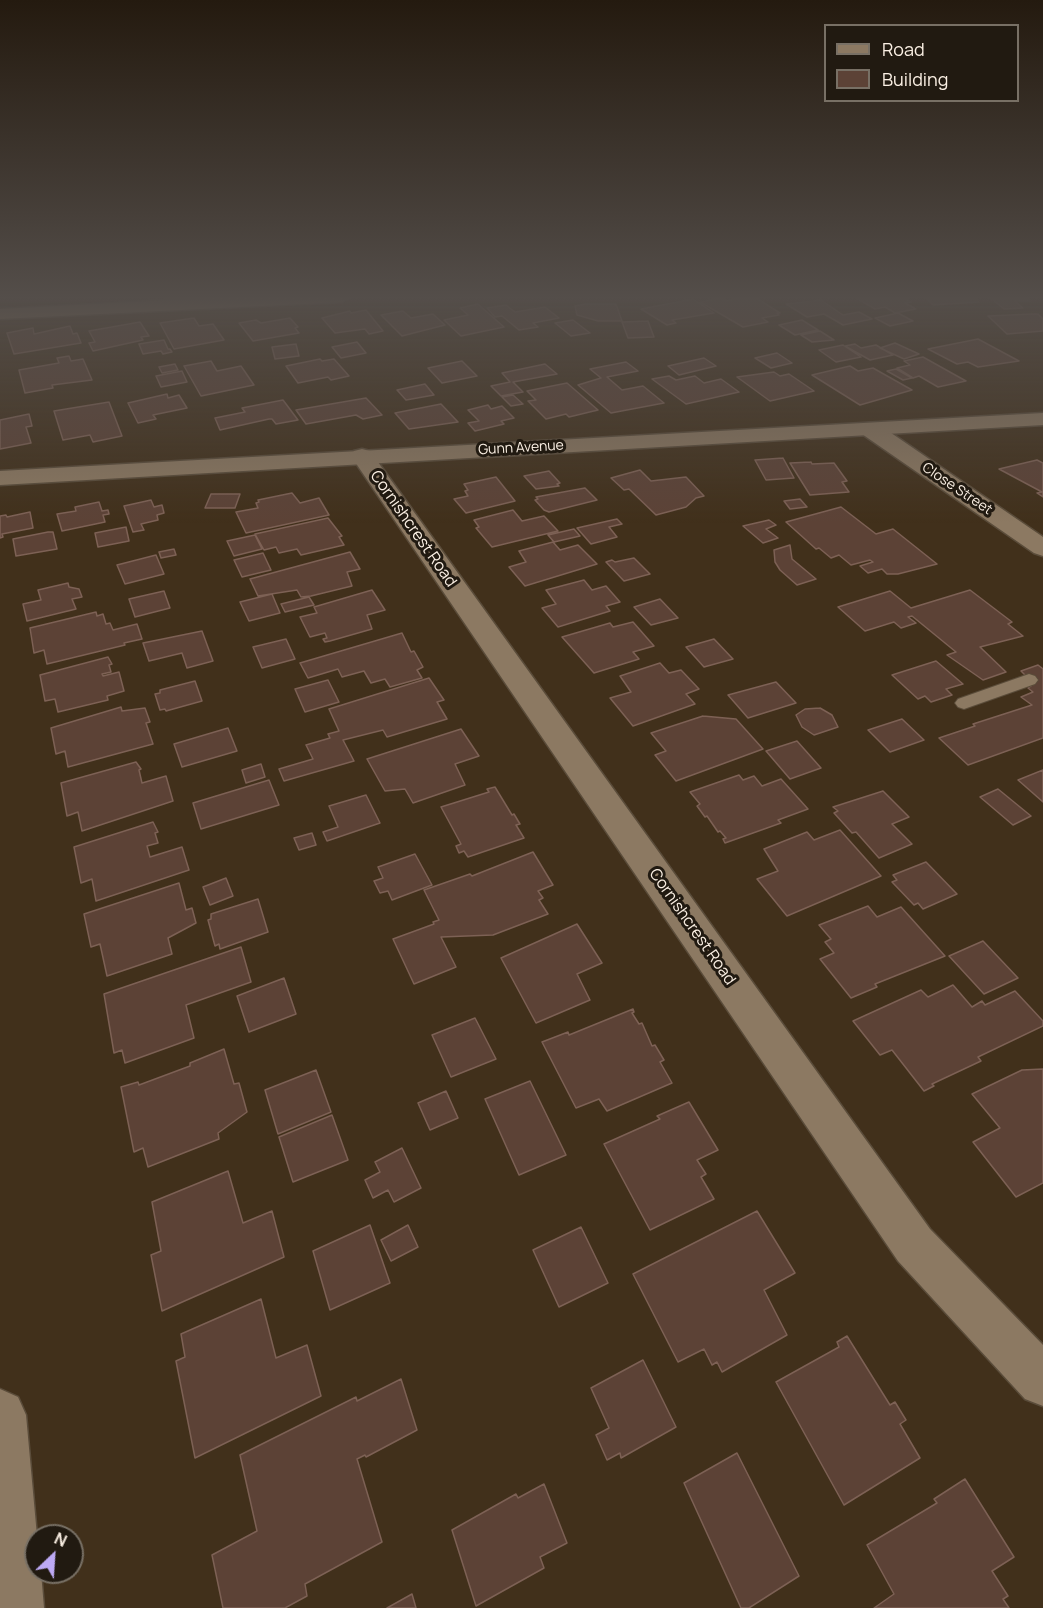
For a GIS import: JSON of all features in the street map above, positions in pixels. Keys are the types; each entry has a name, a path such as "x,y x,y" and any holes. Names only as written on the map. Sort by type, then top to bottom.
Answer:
{"street":[{"name":"Gunn Avenue","path":"0,478 1043,419"},
{"name":"Close Street","path":"870,429 1043,548"},
{"name":"Cornishcrest Road","path":"362,456 914,1245 1043,1381"},
{"path":"0,1415 15,1608"}],"lane":[{"path":"964,703 1029,680"}],"building":[{"path":"20,372 89,372 92,380 52,385 53,388 25,393"},
{"path":"182,372 187,382 161,387 156,376"},
{"path":"187,372 245,372 254,385 201,396"},
{"path":"290,372 346,372 349,376 331,380 328,377 298,383"},
{"path":"432,372 473,372 477,376 442,383"},
{"path":"555,372 557,374 513,382 523,392 501,396 491,386 510,382 502,373"},
{"path":"594,372 633,372 607,377 622,390 643,386 664,403 611,413 578,385 601,378"},
{"path":"675,372 691,372 679,375"},
{"path":"774,372 780,376 789,374 814,391 770,401 737,377"},
{"path":"824,372 880,372 912,390 860,405 812,375"},
{"path":"889,372 901,372 912,378 903,380"},
{"path":"903,372 950,372 966,381 938,387 919,376 913,378"},
{"path":"669,376 676,380 695,376 704,383 721,379 739,392 686,404 652,379"},
{"path":"567,383 598,410 569,417 566,414 546,419 528,401 536,400 527,391"},
{"path":"425,384 434,395 406,400 397,390"},
{"path":"167,394 168,398 179,395 187,408 153,415 156,419 138,423 128,403"},
{"path":"513,395 523,404 511,406 502,397"},
{"path":"366,398 382,415 363,419 356,415 306,424 296,410"},
{"path":"283,400 298,420 276,424 269,419 220,430 215,418 245,412 242,408"},
{"path":"109,402 122,436 93,442 90,435 63,440 54,411"},
{"path":"441,404 458,422 409,429 395,413"},
{"path":"488,405 491,409 502,406 514,418 501,421 504,424 475,431 468,423 479,421 468,410"},
{"path":"29,414 32,426 26,427 31,443 0,449 0,420"},
{"path":"783,458 794,478 766,480 755,460"},
{"path":"1037,460 1043,463 1043,497 1037,493 1042,492 999,469"},
{"path":"811,462 812,464 834,463 847,481 842,482 849,492 810,495 790,463"},
{"path":"640,470 651,481 686,477 704,496 696,498 686,507 656,515 629,489 624,490 611,478"},
{"path":"549,471 560,483 557,484 559,486 536,489 524,476"},
{"path":"496,477 515,501 466,513 454,499 468,496 465,491 468,490 464,484"},
{"path":"585,488 597,500 549,512 535,500 538,499 536,497"},
{"path":"292,493 300,503 319,498 329,515 246,533 236,512 258,508 256,503 259,502 258,500"},
{"path":"211,494 240,494 235,508 205,508"},
{"path":"800,499 807,507 790,509 784,501"},
{"path":"151,500 154,507 162,505 164,513 157,515 158,520 141,524 144,530 133,532 124,506"},
{"path":"99,502 102,511 108,510 109,514 103,515 105,522 62,531 57,514 76,511 75,507"},
{"path":"841,507 876,534 893,529 937,564 898,574 887,574 882,569 868,573 860,566 873,562 870,560 851,565 839,555 831,558 819,548 816,549 786,522"},
{"path":"513,510 522,521 544,516 558,531 492,547 476,528 479,527 474,520"},
{"path":"30,512 33,528 2,534 3,537 0,538 0,516 6,515 7,517"},
{"path":"328,518 342,536 339,537 344,545 301,555 297,549 279,553 276,547 264,550 255,534"},
{"path":"617,519 622,524 609,527 617,537 591,544 577,528"},
{"path":"769,520 776,525 766,529 778,538 763,543 743,526"},
{"path":"126,527 129,541 98,547 95,533"},
{"path":"574,529 580,536 554,542 548,535"},
{"path":"53,532 57,549 16,556 13,539"},
{"path":"255,535 262,549 234,556 227,541"},
{"path":"553,542 560,550 578,545 597,564 525,586 509,567 526,562 519,551"},
{"path":"790,545 792,559 816,579 797,585 780,570 775,562 774,550"},
{"path":"174,549 176,555 161,558 159,552"},
{"path":"350,552 360,569 347,572 352,586 311,596 301,597 297,590 258,596 250,579"},
{"path":"263,553 271,570 242,577 234,560"},
{"path":"156,555 164,574 125,584 117,565"},
{"path":"634,558 650,574 624,581 606,562 612,560 615,562"},
{"path":"584,580 592,590 606,586 620,602 606,606 610,611 558,627 542,608 556,604 546,590"},
{"path":"68,583 69,587 79,589 82,597 72,599 76,609 27,621 23,604 41,600 38,590"},
{"path":"372,590 385,610 367,615 372,629 325,642 323,639 327,638 325,633 310,637 300,617 317,613 314,607"},
{"path":"970,590 1012,622 1008,624 1023,636 980,647 1006,672 983,680 947,655 956,652 912,616 908,617 916,623 901,628 894,622 865,631 838,607 890,591 911,608"},
{"path":"164,591 170,608 135,617 129,599"},
{"path":"272,594 280,613 249,621 240,602"},
{"path":"309,597 314,605 285,612 281,604"},
{"path":"660,599 678,618 651,625 634,607"},
{"path":"96,612 97,616 103,614 106,624 110,623 113,630 137,624 142,639 47,664 44,650 34,653 30,628"},
{"path":"633,622 654,646 633,652 639,659 594,673 562,637 610,623 613,627"},
{"path":"202,631 213,661 187,668 182,653 149,661 143,643"},
{"path":"402,633 411,652 414,651 423,667 417,670 422,678 390,687 385,679 371,683 364,671 342,677 338,669 308,678 300,663"},
{"path":"286,639 295,659 262,668 253,647"},
{"path":"714,639 733,659 704,667 686,647"},
{"path":"108,657 112,664 109,665 111,672 102,674 103,676 119,672 124,691 107,696 108,700 58,712 55,699 45,701 40,675"},
{"path":"936,661 963,684 946,689 952,695 931,702 925,696 918,699 892,675"},
{"path":"660,663 669,673 681,670 699,689 686,694 695,704 633,726 610,698 631,692 620,676"},
{"path":"1038,665 1043,669 1043,738 968,765 939,738 975,726 973,724 1032,705 1021,697 1033,692 1028,688 1034,684 1021,671"},
{"path":"429,678 444,700 437,702 447,719 387,737 383,730 343,740 354,761 284,781 279,769 313,759 306,745 330,738 328,734 339,731 329,709"},
{"path":"328,680 339,702 305,712 295,689"},
{"path":"195,681 202,701 166,711 165,709 160,710 155,694 160,693 160,690"},
{"path":"776,682 796,703 748,718 728,695"},
{"path":"121,707 122,711 145,708 150,722 146,723 153,744 68,767 65,751 56,754 51,728"},
{"path":"820,708 832,715 838,727 814,735 802,727 796,715 805,709"},
{"path":"703,716 736,719 763,749 676,781 655,755 666,751 651,733"},
{"path":"902,719 924,740 890,752 868,730"},
{"path":"228,728 237,751 182,767 174,744"},
{"path":"461,729 479,756 455,764 465,785 413,803 405,789 385,791 367,759"},
{"path":"797,741 821,768 790,779 766,751"},
{"path":"136,762 141,769 139,770 142,783 166,776 173,801 82,831 78,812 67,816 61,783"},
{"path":"261,764 265,777 246,783 242,770"},
{"path":"1043,770 1043,802 1018,780"},
{"path":"739,775 743,780 754,776 762,786 781,779 808,809 778,820 781,823 725,843 723,839 726,838 720,831 718,832 707,816 705,817 697,806 700,804 690,792"},
{"path":"269,780 279,805 201,829 193,803"},
{"path":"495,787 520,824 516,825 524,838 468,857 464,851 459,853 456,846 461,844 441,807 489,792 487,789"},
{"path":"998,789 1031,816 1013,825 980,797"},
{"path":"883,791 909,817 892,824 912,844 879,858 856,832 852,833 834,813 838,811 833,807"},
{"path":"366,795 380,823 327,841 323,832 338,827 329,806"},
{"path":"153,822 158,832 155,833 158,843 147,846 150,857 182,847 189,870 96,901 92,879 81,883 74,847"},
{"path":"840,830 881,876 787,916 757,879 778,871 764,849 807,832 814,840"},
{"path":"312,833 316,845 299,850 294,838"},
{"path":"533,852 553,885 538,891 543,898 539,900 548,914 493,935 441,937 456,967 414,984 393,939 439,920 424,890 470,874 472,876"},
{"path":"415,854 432,885 392,900 388,891 380,893 374,881 383,878 378,867"},
{"path":"926,862 957,894 923,909 918,903 914,905 892,882 897,880 893,875"},
{"path":"226,878 233,896 210,905 203,887"},
{"path":"179,883 186,910 192,908 196,923 168,938 172,954 107,976 100,944 91,947 84,914"},
{"path":"258,899 268,932 220,949 219,944 215,946 208,920 211,919 211,914"},
{"path":"868,906 877,917 901,907 945,956 875,984 877,987 851,998 820,959 834,953 825,942 831,939 819,925"},
{"path":"577,924 602,963 577,974 590,1000 536,1023 501,958"},
{"path":"983,941 1018,978 984,994 949,956"},
{"path":"241,947 251,982 186,1005 194,1038 125,1063 122,1050 114,1053 104,994"},
{"path":"284,978 296,1014 249,1032 237,996"},
{"path":"953,985 972,1007 982,1001 985,1005 1015,991 1043,1021 1043,1026 978,1057 981,1061 932,1084 934,1086 924,1091 892,1050 880,1055 853,1021 921,990 928,997"},
{"path":"633,1009 632,1013 639,1024 642,1023 652,1046 655,1045 664,1060 660,1062 672,1083 607,1111 599,1099 576,1108 542,1042 568,1032 569,1035"},
{"path":"475,1018 496,1059 451,1077 432,1035"},
{"path":"224,1049 234,1084 239,1083 247,1112 218,1133 219,1139 148,1167 143,1148 134,1152 121,1087 138,1082 139,1085 190,1066 190,1063"},
{"path":"1043,1069 1043,1183 1016,1197 973,1142 1000,1128 972,1094 1022,1070"},
{"path":"316,1070 331,1112 278,1134 265,1090"},
{"path":"530,1081 566,1155 519,1175 485,1099"},
{"path":"446,1091 458,1118 430,1130 418,1103"},
{"path":"689,1102 718,1150 697,1160 706,1174 701,1177 714,1199 650,1230 604,1144 660,1119 657,1116"},
{"path":"332,1115 348,1160 293,1182 279,1137"},
{"path":"402,1148 421,1188 394,1202 388,1190 373,1198 365,1180 380,1172 375,1162"},
{"path":"228,1171 243,1223 272,1211 284,1257 162,1311 151,1255 161,1251 152,1202"},
{"path":"757,1211 795,1273 764,1290 787,1335 722,1372 717,1362 712,1365 704,1349 678,1362 633,1274"},
{"path":"370,1225 390,1283 330,1310 313,1251"},
{"path":"408,1225 418,1247 391,1261 381,1240"},
{"path":"581,1227 608,1283 559,1307 533,1250"},
{"path":"261,1299 276,1358 307,1345 321,1396 195,1458 176,1361 185,1357 181,1334"},
{"path":"847,1336 890,1405 895,1402 906,1420 900,1424 920,1458 844,1505 776,1382 839,1347 837,1342"},
{"path":"643,1360 676,1427 621,1458 620,1453 607,1460 596,1435 609,1428 591,1388"},
{"path":"401,1379 417,1430 366,1457 365,1455 357,1459 382,1542 305,1584 307,1596 285,1608 223,1608 212,1555 257,1531 240,1455 356,1397 357,1401"},
{"path":"737,1453 799,1576 749,1608 741,1608 684,1483"},
{"path":"965,1479 1014,1557 992,1571 1008,1596 1003,1599 1009,1608 874,1608 894,1594 867,1545 937,1503 934,1499"},
{"path":"544,1484 567,1543 540,1557 544,1568 476,1606 452,1530 516,1494 518,1498"},
{"path":"412,1594 416,1608 387,1608"}]}
